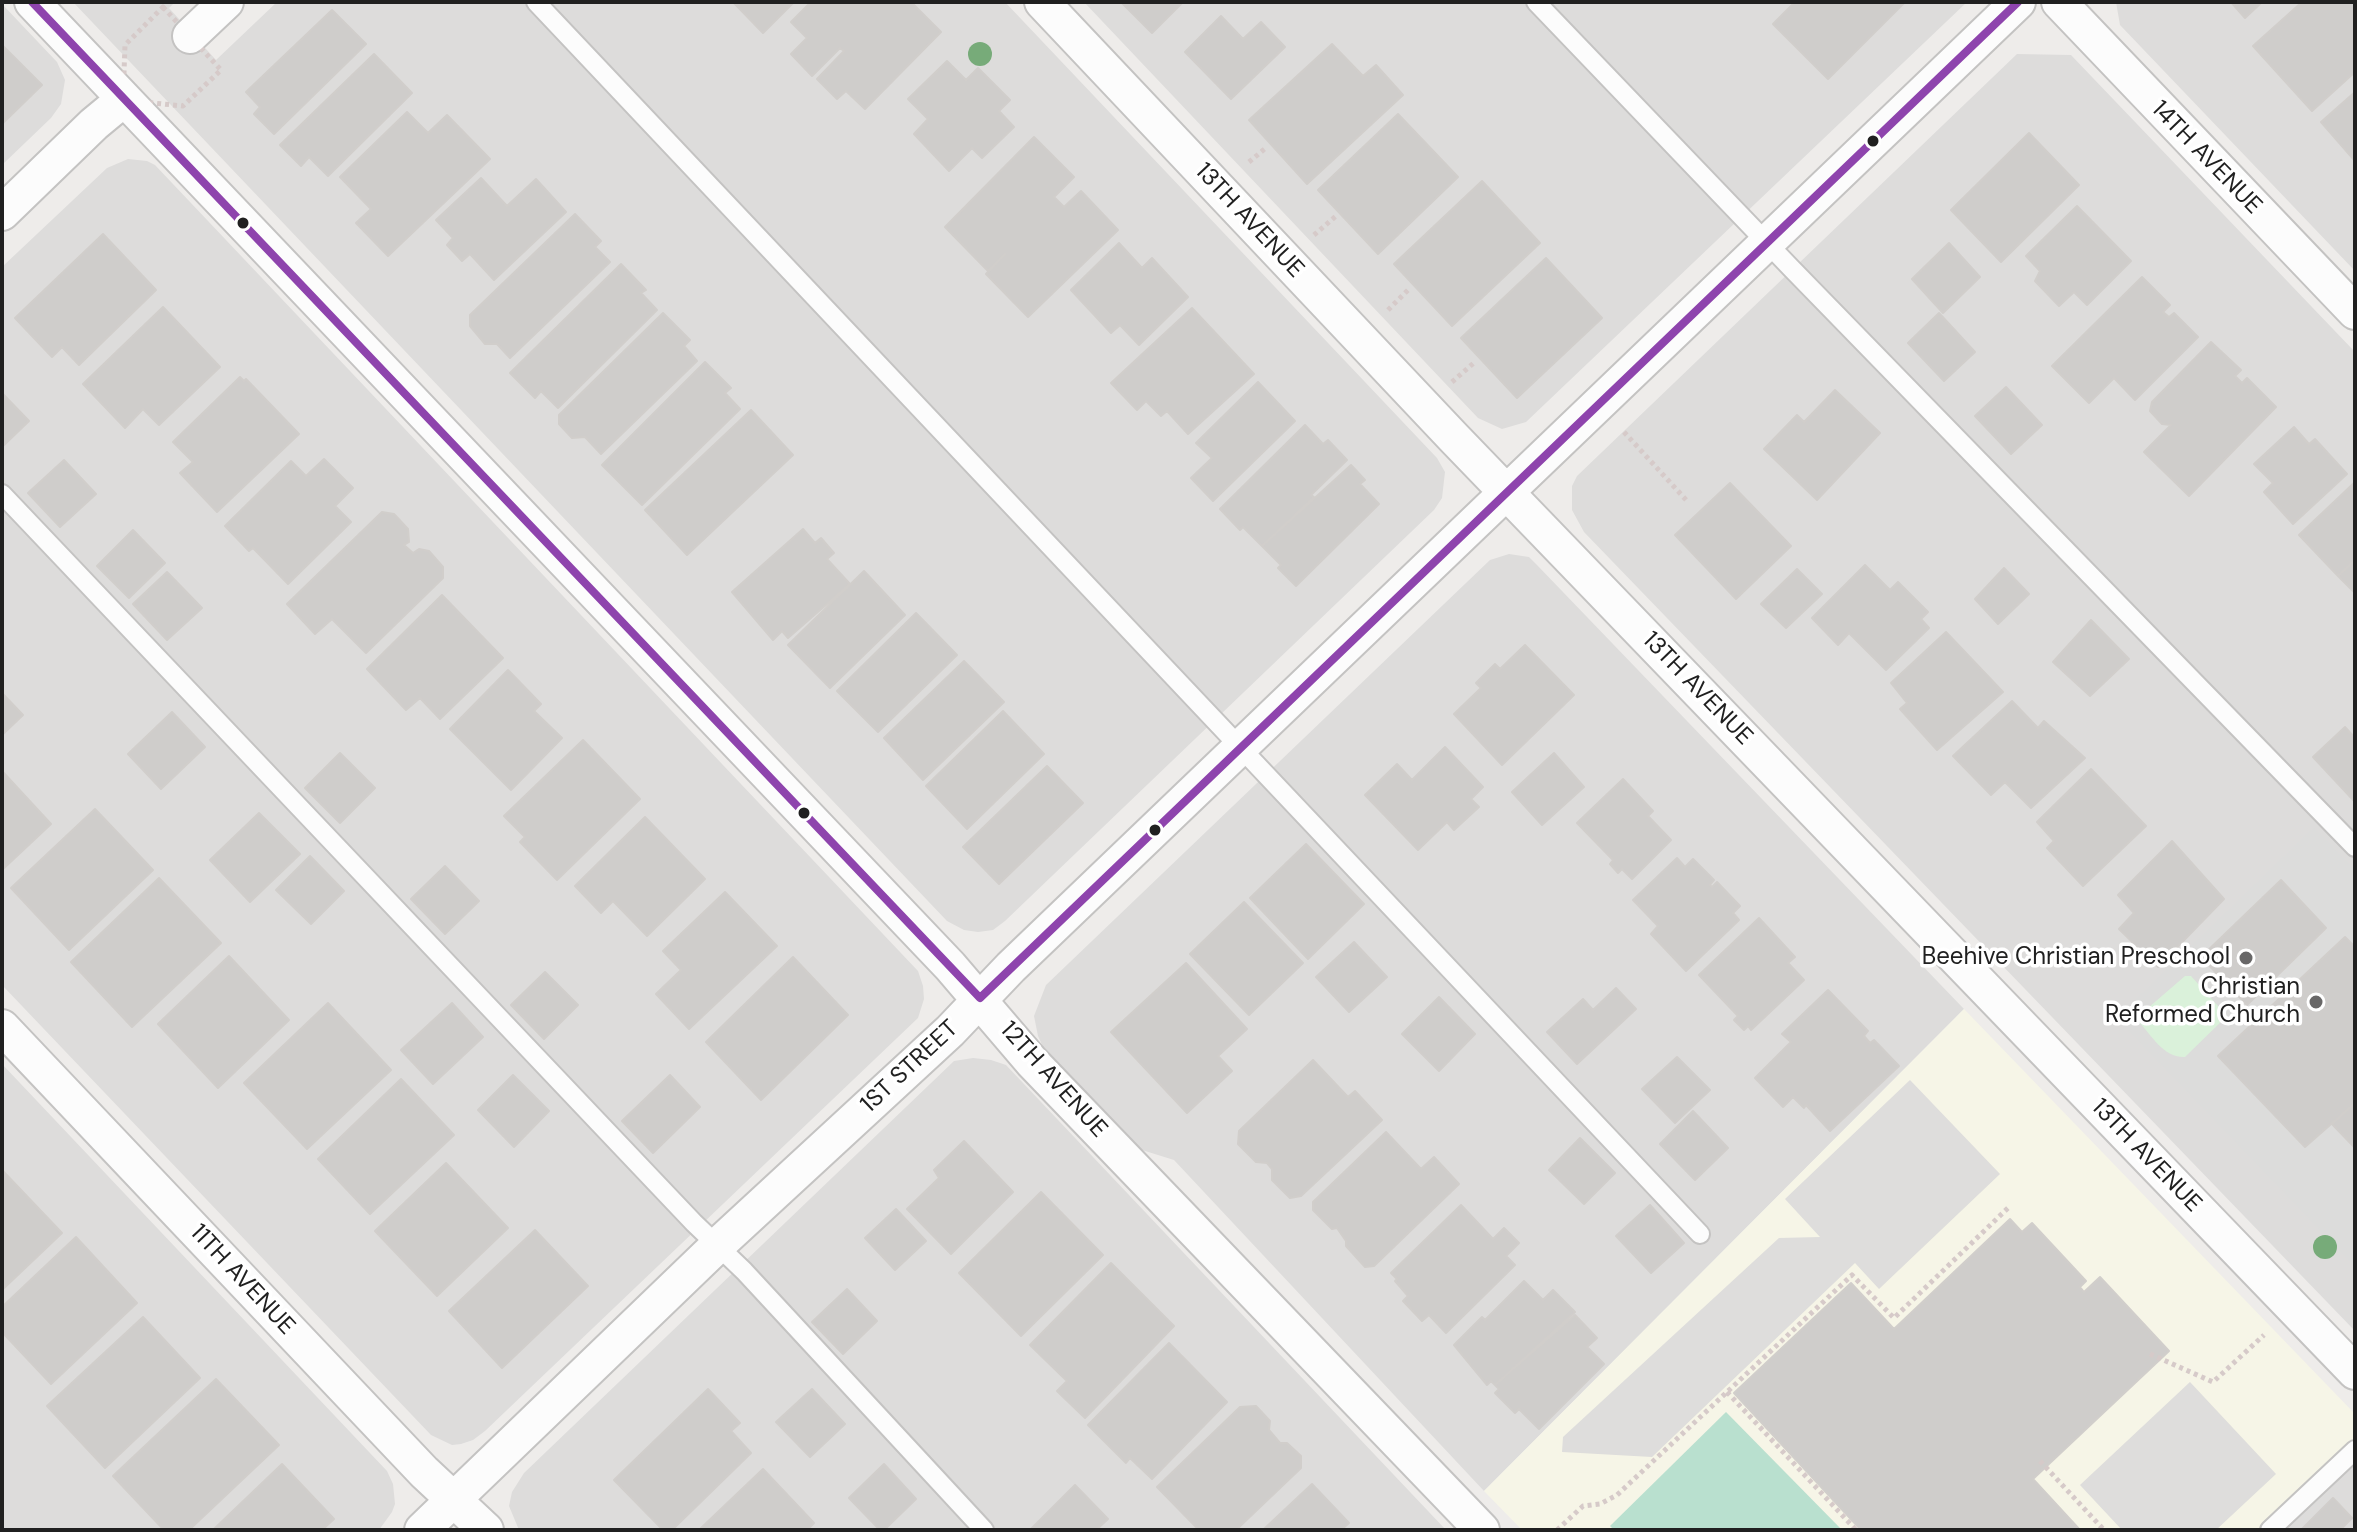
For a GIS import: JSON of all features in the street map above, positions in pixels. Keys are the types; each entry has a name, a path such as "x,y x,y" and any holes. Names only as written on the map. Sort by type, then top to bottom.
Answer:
{"street":[{"name":"12TH AVENUE","path":"32,2 980,998 1032,1062 1482,1530"},
{"path":"190,36 226,2"},
{"name":"13TH AVENUE","path":"1042,2 1507,492 2355,1372"},
{"name":"1ST STREET","path":"422,1530 718,1245 950,1031 980,998 2018,2"},
{"name":"14TH AVENUE","path":"2059,2 2355,312"},
{"path":"2,213 123,100"},
{"name":"11TH AVENUE","path":"2,1027 416,1464 486,1530"}],"lane":[{"path":"536,2 1700,1234"},
{"path":"1536,2 2355,847"},
{"path":"2,494 718,1245 984,1530"},
{"path":"2270,1530 2355,1450"}],"path":[{"path":"125,45 163,7"},
{"path":"183,106 221,70"},
{"path":"1245,166 1267,147"},
{"path":"1311,238 1336,216"},
{"path":"1384,314 1409,289"},
{"path":"1448,385 1476,361"},
{"path":"1623,432 1688,502"},
{"path":"1557,1530 1583,1506 1600,1504 1617,1495 1852,1275 1894,1318 2010,1206"},
{"path":"2150,1354 2213,1382 2265,1334"},
{"path":"1727,1392 1856,1530"},
{"path":"2040,1461 2104,1530"}],"shaded area":[{"path":"73,2 175,2 169,8 216,60 277,2 1005,2 1437,458 1445,472 1442,498 1434,510 1005,921 993,930 964,930 947,921"},
{"path":"1084,2 1967,2 1526,422 1502,429 1478,418"},
{"path":"2116,2 2355,2 2355,271 2120,25"},
{"path":"2,4 57,62 65,80 61,104 51,118 2,165"},
{"path":"2017,54 2071,55 2355,352 2355,1331 1584,532 1572,510 1572,486 1577,476"},
{"path":"128,159 155,165 918,971 923,986 924,999 918,1018 485,1431 461,1444 452,1445 431,1435 2,985 2,267 107,168"},
{"path":"1509,554 1529,557 1537,565 1964,1009 1484,1491 1174,1160 1142,1150 1044,1049 1034,1016 1046,985 1490,560"},
{"path":"2314,828 2355,871 2355,1266 2117,1018"},
{"path":"1964,1009 2355,1414 2355,1449 2270,1530 1522,1530 1484,1491"},
{"path":"973,1058 1006,1065 1446,1530 519,1530 509,1506 512,1492 524,1473 954,1061"},
{"path":"2,1064 387,1471 393,1484 395,1504 379,1530 2,1530"},
{"path":"1910,1080 2000,1174 1879,1289 1855,1263 1652,1457 1562,1452 1563,1437 1779,1238 1820,1237 1785,1199"},
{"path":"2190,1382 2276,1474 2216,1530 2122,1530 2080,1485"},
{"path":"2355,1449 2355,1530 2270,1530"}],"green space":[{"path":"2185,976 2191,976 2227,1016 2185,1057 2165,1050 2139,1022 2141,1014"},
{"path":"1726,1412 1842,1530 1614,1530 1610,1526"}],"building":[{"path":"733,2 794,2 763,33"},
{"path":"811,2 911,2 941,32 865,109 846,91 837,99 817,79 844,51 840,48 812,76 791,54 807,38 791,22"},
{"path":"1121,2 1183,2 1152,33"},
{"path":"1795,2 1905,2 1828,79 1773,24"},
{"path":"2231,2 2262,2 2245,18"},
{"path":"2302,2 2355,2 2355,72 2312,111 2253,46"},
{"path":"332,10 366,44 274,134 254,114 260,107 246,92"},
{"path":"1221,16 1243,39 1261,22 1285,47 1231,99 1185,52"},
{"path":"1332,44 1363,76 1376,65 1403,95 1307,184 1249,120"},
{"path":"2,45 42,85 2,124"},
{"path":"374,54 412,93 328,176 309,157 301,166 280,145"},
{"path":"947,61 966,80 978,68 1010,100 999,111 1014,127 982,158 972,148 949,171 914,134 928,119 908,99"},
{"path":"2355,92 2355,161 2321,122"},
{"path":"407,112 428,133 447,115 490,159 388,256 356,223 371,209 340,177"},
{"path":"1398,114 1458,177 1378,254 1318,190"},
{"path":"2029,133 2079,185 2001,262 1951,210"},
{"path":"1034,137 1074,177 1054,197 1064,207 1081,191 1118,230 1028,317 986,274 1005,254 988,271 945,227"},
{"path":"481,178 507,206 536,179 566,212 494,280 470,254 462,261 447,245 453,238 436,220"},
{"path":"1482,181 1540,243 1452,326 1394,264"},
{"path":"2077,206 2131,261 2087,305 2074,292 2059,306 2035,281 2040,271 2026,256"},
{"path":"575,214 601,241 595,247 610,262 510,358 497,344 485,344 470,326 470,315"},
{"path":"103,234 156,290 79,365 62,347 52,357 15,318"},
{"path":"1119,243 1142,268 1152,258 1188,297 1139,345 1120,325 1111,333 1071,290"},
{"path":"1949,243 1980,277 1943,313 1912,279"},
{"path":"1546,258 1602,318 1517,398 1461,338"},
{"path":"621,264 646,290 641,293 657,310 558,408 541,391 535,398 510,373"},
{"path":"2142,277 2170,305 2163,312 2169,317 2174,313 2198,337 2135,400 2114,378 2089,403 2052,366"},
{"path":"163,307 220,367 159,425 143,409 125,428 83,384"},
{"path":"1192,308 1254,374 1188,434 1167,411 1161,416 1146,401 1137,410 1111,383"},
{"path":"663,313 690,340 684,346 697,361 601,454 585,437 572,438 559,424 559,415"},
{"path":"1939,313 1975,352 1944,381 1908,343"},
{"path":"2211,342 2241,370 2235,376 2242,383 2247,378 2276,407 2189,496 2144,452 2171,425 2162,424 2150,411 2152,402"},
{"path":"705,362 731,388 725,393 740,409 642,505 602,465"},
{"path":"240,377 244,381 246,379 299,434 217,512 180,473 193,462 173,442"},
{"path":"1258,382 1295,421 1213,501 1191,478 1212,458 1196,443"},
{"path":"2006,387 2042,425 2011,454 1975,416"},
{"path":"1835,390 1880,433 1817,500 1764,449 1797,415 1804,422"},
{"path":"2,393 29,421 2,447"},
{"path":"751,410 793,455 687,555 645,510"},
{"path":"1305,425 1323,444 1328,440 1347,460 1311,495 1314,497 1262,546 1243,527 1240,530 1220,509"},
{"path":"2294,427 2309,444 2315,439 2347,474 2293,524 2264,492 2273,483 2254,464"},
{"path":"324,459 353,488 335,506 351,522 288,584 253,548 249,551 225,526 291,461 306,476"},
{"path":"64,460 96,494 60,527 28,493"},
{"path":"1351,465 1365,480 1360,484 1379,504 1296,586 1262,546"},
{"path":"2355,482 2355,560 2338,576 2299,535"},
{"path":"1730,483 1791,546 1736,599 1675,535"},
{"path":"382,512 394,514 408,529 409,542 404,545 413,553 419,549 429,551 443,567 443,578 366,653 332,619 315,634 287,604"},
{"path":"803,529 815,543 821,538 834,553 827,559 850,584 788,638 782,631 773,640 732,592"},
{"path":"133,530 165,563 129,598 97,566"},
{"path":"2355,560 2355,593 2338,576"},
{"path":"1865,565 1890,590 1898,582 1928,612 1921,619 1929,628 1886,670 1849,633 1838,645 1812,618"},
{"path":"2004,568 2029,594 1998,624 1975,599"},
{"path":"1797,569 1822,594 1786,628 1761,604"},
{"path":"864,571 905,615 830,688 788,645"},
{"path":"167,572 202,608 167,640 133,604"},
{"path":"442,595 503,658 440,719 420,698 406,710 367,669"},
{"path":"916,613 957,655 878,732 837,691"},
{"path":"2091,620 2129,659 2090,696 2053,662"},
{"path":"1946,632 2003,692 1937,750 1900,709 1907,703 1891,683"},
{"path":"1525,645 1574,695 1502,765 1454,714 1481,688 1476,683 1495,664 1500,669"},
{"path":"964,661 1004,702 923,780 884,738"},
{"path":"508,670 541,704 534,711 562,738 511,790 450,729"},
{"path":"2,693 23,715 2,735"},
{"path":"2012,701 2038,728 2044,721 2085,758 2031,808 2005,782 1991,795 1953,756"},
{"path":"1003,711 1044,754 967,829 926,786"},
{"path":"172,712 205,747 161,789 128,754"},
{"path":"2345,727 2355,738 2355,802 2313,757"},
{"path":"583,740 640,799 557,880 520,842 525,837 504,816"},
{"path":"1445,747 1483,787 1471,799 1479,807 1454,830 1447,822 1418,850 1365,795 1397,764 1412,780"},
{"path":"340,753 375,788 340,823 305,788"},
{"path":"1554,753 1584,787 1542,825 1512,792"},
{"path":"1047,766 1083,803 999,884 963,847"},
{"path":"2091,769 2146,826 2083,886 2047,848 2054,841 2037,822"},
{"path":"2,771 51,824 2,870"},
{"path":"1623,779 1653,811 1648,816 1671,840 1632,879 1622,869 1618,873 1610,864 1613,860 1577,823"},
{"path":"95,809 153,870 69,950 11,888"},
{"path":"259,813 300,854 250,902 210,860"},
{"path":"645,817 705,879 647,936 613,901 601,913 575,886"},
{"path":"2172,841 2224,899 2158,967 2119,929 2134,913 2118,895"},
{"path":"1306,844 1364,904 1308,959 1250,898"},
{"path":"310,856 344,891 311,924 276,890"},
{"path":"1677,858 1685,867 1693,859 1714,880 1710,885 1712,887 1717,882 1740,906 1733,913 1739,920 1686,971 1651,934 1658,926 1633,900"},
{"path":"445,866 479,901 445,934 411,899"},
{"path":"159,878 221,943 132,1027 71,962"},
{"path":"2281,880 2326,928 2247,1005 2201,957"},
{"path":"725,892 777,946 689,1029 656,994 681,970 663,951"},
{"path":"1244,902 1303,963 1249,1015 1190,954"},
{"path":"1759,918 1795,957 1788,963 1804,980 1751,1030 1748,1026 1744,1030 1734,1020 1738,1016 1699,975"},
{"name":"Christian Reformed Church","path":"2345,937 2355,947 2355,1103 2305,1147 2218,1056"},
{"path":"1354,942 1387,977 1349,1012 1316,977"},
{"path":"229,956 289,1020 218,1088 158,1024"},
{"path":"793,957 848,1015 761,1100 706,1042"},
{"path":"1186,963 1247,1029 1218,1056 1232,1071 1187,1113 1111,1032"},
{"path":"545,972 578,1005 544,1039 511,1005"},
{"path":"1616,988 1636,1009 1577,1064 1547,1032 1583,999 1593,1010"},
{"path":"1828,990 1868,1031 1864,1036 1870,1043 1874,1040 1899,1066 1830,1131 1806,1105 1804,1108 1793,1097 1783,1107 1755,1078 1791,1042 1782,1034"},
{"path":"1439,997 1475,1034 1439,1071 1402,1034"},
{"path":"328,1003 391,1070 307,1149 244,1083"},
{"path":"452,1003 483,1037 433,1084 401,1050"},
{"path":"1677,1057 1710,1090 1675,1123 1642,1089"},
{"path":"1313,1060 1348,1097 1355,1091 1382,1120 1301,1196 1290,1198 1272,1180 1272,1169 1267,1163 1256,1162 1238,1144 1239,1131"},
{"path":"513,1075 549,1111 514,1147 478,1110"},
{"path":"670,1075 700,1107 653,1153 622,1121"},
{"path":"401,1079 454,1135 370,1214 318,1159"},
{"path":"2355,1103 2355,1148 2332,1124"},
{"path":"1693,1111 1728,1148 1695,1180 1660,1144"},
{"path":"1386,1132 1421,1169 1434,1157 1459,1184 1374,1266 1365,1267 1346,1246 1337,1228 1332,1229 1313,1210 1313,1202"},
{"path":"1580,1138 1615,1173 1584,1204 1549,1170"},
{"path":"964,1141 1013,1192 951,1254 907,1209 939,1178 934,1170"},
{"path":"446,1163 508,1228 437,1296 375,1231"},
{"path":"2,1170 62,1233 2,1290"},
{"path":"1041,1192 1103,1255 1021,1336 959,1273"},
{"path":"1461,1205 1493,1239 1504,1228 1519,1243 1506,1256 1515,1265 1446,1333 1429,1315 1422,1321 1403,1301 1408,1296 1391,1273"},
{"path":"1650,1205 1684,1243 1651,1273 1616,1236"},
{"path":"896,1209 926,1241 895,1270 865,1238"},
{"path":"2010,1219 2022,1232 2032,1223 2086,1281 2080,1287 2084,1292 2100,1277 2169,1351 2033,1479 2080,1530 1861,1530 1734,1393 1851,1283 1894,1329"},
{"path":"535,1230 588,1286 502,1368 449,1311"},
{"path":"76,1237 137,1303 51,1384 2,1332 2,1307"},
{"path":"1111,1263 1174,1326 1085,1418 1057,1391 1067,1381 1030,1345"},
{"path":"1524,1281 1543,1300 1553,1290 1575,1312 1495,1385 1491,1381 1487,1385 1454,1345 1482,1317 1485,1320"},
{"path":"847,1289 877,1321 843,1354 812,1322"},
{"path":"1575,1315 1597,1338 1587,1347 1604,1364 1539,1429 1519,1409 1515,1413 1495,1393 1499,1389 1495,1385"},
{"path":"143,1317 200,1378 105,1468 47,1406"},
{"path":"1169,1343 1227,1402 1152,1479 1130,1458 1126,1463 1088,1425"},
{"path":"216,1379 279,1445 189,1530 164,1530 113,1476"},
{"path":"708,1389 740,1423 731,1431 751,1453 672,1530 663,1530 614,1480"},
{"path":"812,1389 845,1424 810,1457 776,1422"},
{"path":"1256,1406 1270,1421 1269,1430 1280,1443 1287,1443 1301,1456 1301,1468 1236,1530 1199,1530 1157,1487 1240,1407"},
{"path":"282,1464 334,1519 322,1530 213,1530"},
{"path":"884,1464 916,1499 884,1530 880,1530 849,1498"},
{"path":"763,1469 814,1523 807,1530 699,1530"},
{"path":"1312,1484 1349,1523 1341,1530 1263,1530"},
{"path":"1075,1485 1108,1519 1096,1530 1030,1530"},
{"path":"2333,1498 2352,1518 2340,1530 2301,1530"}],"transit line":[{"path":"32,2 980,998"},
{"path":"980,998 2018,2"}],"place":[{"name":"Beehive Christian Preschool","path":"2246,958"},
{"name":"Christian Reformed Church","path":"2316,1002"}]}
